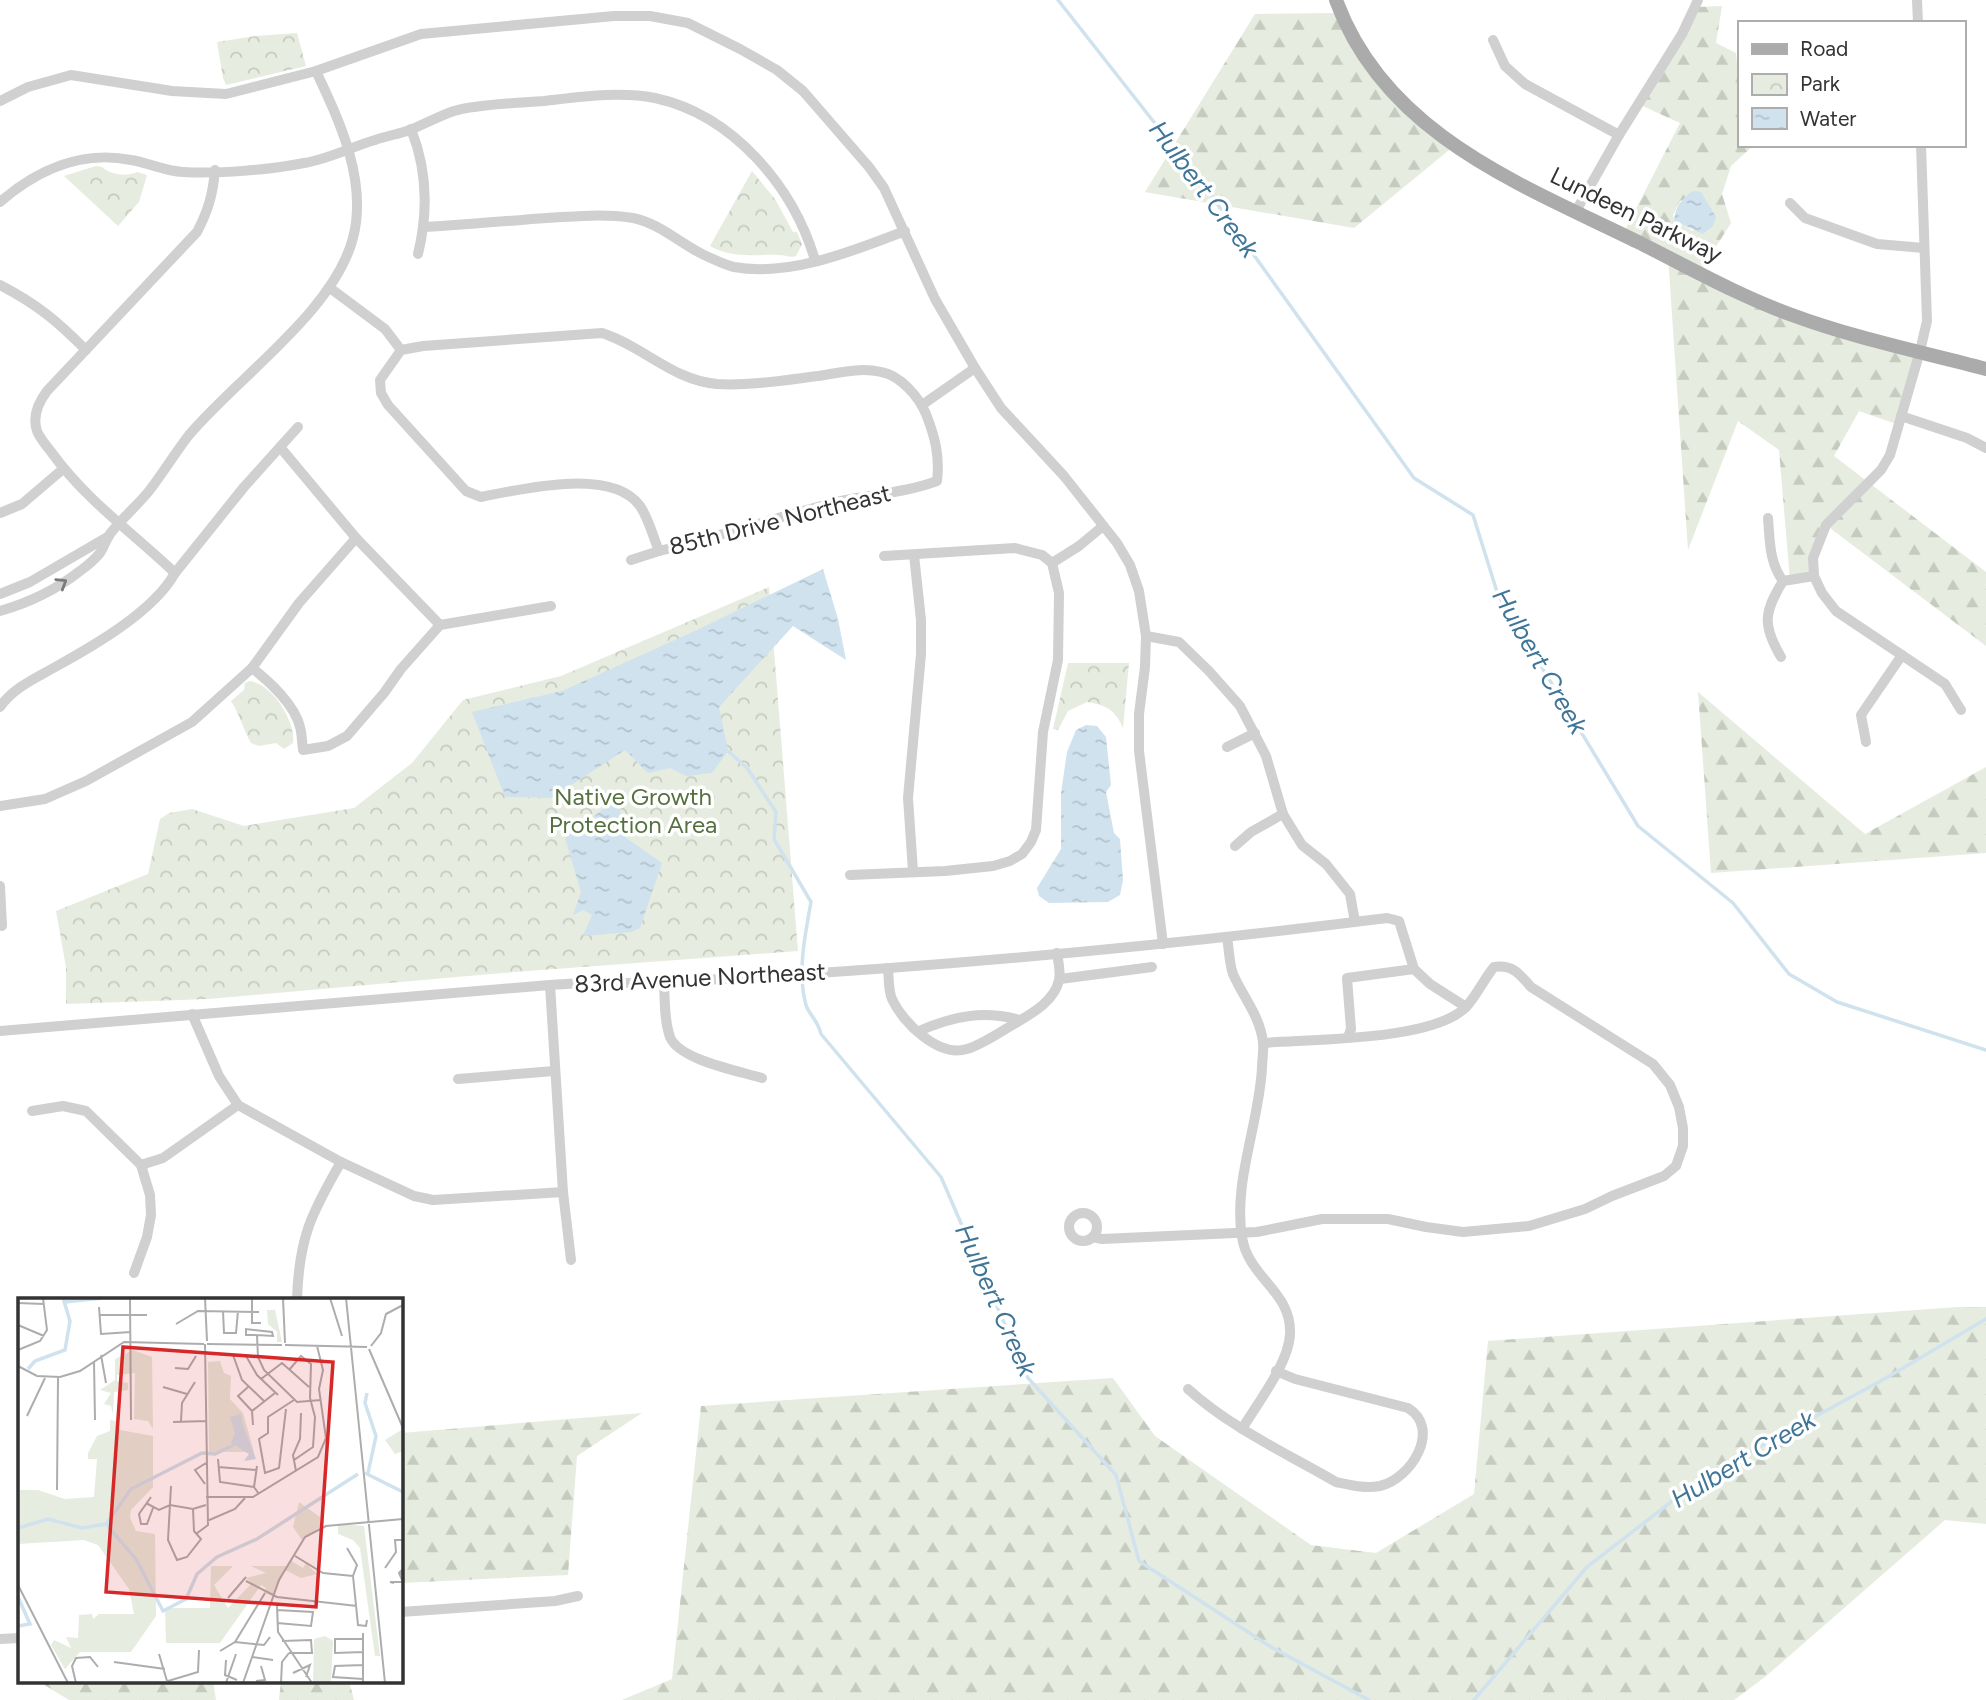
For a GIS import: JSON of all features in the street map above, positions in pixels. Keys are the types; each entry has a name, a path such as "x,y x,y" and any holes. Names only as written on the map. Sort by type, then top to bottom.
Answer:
{"main road":[{"name":"Lundeen Parkway","path":"1336,0 1354,36 1394,95 1431,130 1467,156 1792,315 1986,369"}],"street":[{"path":"1576,211 1619,135 1682,34 1698,0"},
{"path":"1917,0 1917,21"},
{"path":"0,101 28,87 71,75 172,91 226,94 316,71 421,34 614,16 649,16 688,23 777,69 803,91 884,188 935,299 1001,408 1064,476 1130,565 1139,591 1146,636 1139,714 1139,751 1163,944"},
{"path":"1493,40 1506,66 1525,84 1619,135"},
{"path":"0,611 33,599 81,571 100,553 109,536 149,491 207,414 278,345 330,288 344,265 354,236 357,205 354,175 336,113 316,71"},
{"path":"0,202 31,177 75,160 97,157 131,159 183,172 305,163 411,129 456,110 527,102 626,96 654,98 675,104 716,125 744,145 770,172 802,224 815,260"},
{"path":"411,129 423,171 425,227 418,254"},
{"path":"1922,147 1927,321 1920,351 1890,454 1881,470 1826,525 1813,558 1814,576 1822,593 1836,611 1945,684 1961,710"},
{"path":"175,573 101,508 63,469 36,429 35,414 40,401 197,232 208,211 214,191 215,170"},
{"path":"1790,203 1805,218 1877,244 1924,248"},
{"path":"425,227 565,217 636,219 733,267 794,267 905,231"},
{"path":"0,285 30,300 57,321 86,350"},
{"path":"330,288 385,329 401,351"},
{"name":"85th Drive Northeast","path":"602,333 620,339 674,373 696,380 718,384 798,378 854,370 883,372 903,383 922,405 935,435 939,462 937,481 917,488 835,502 659,551 640,506 628,495 605,485 576,482 481,496 466,491 388,405 381,393 380,380 401,351 422,346 602,333"},
{"path":"922,405 975,368"},
{"path":"1902,416 1967,438 1986,448"},
{"path":"0,706 28,682 86,649 146,609 298,426"},
{"path":"280,447 356,538 440,625"},
{"path":"0,513 22,504 63,469"},
{"path":"1768,518 1774,570 1783,581"},
{"path":"1052,563 1103,526"},
{"path":"0,594 30,582 109,536"},
{"path":"0,806 45,799 86,781 192,722 251,668 299,603 356,538"},
{"path":"850,875 978,869 1010,861 1022,854 1036,830 1043,733 1058,660 1059,593 1052,563 1042,555 1015,548 884,556"},
{"path":"631,560 659,551"},
{"path":"913,871 908,798 921,654 921,620 914,555"},
{"path":"1781,657 1769,637 1767,618 1771,601 1783,581 1814,576"},
{"path":"251,668 262,676 290,707 300,726 303,750 328,746 347,736 440,625 551,606"},
{"path":"1146,636 1179,642 1240,706 1266,756 1283,814 1302,845 1326,864 1350,894 1356,922"},
{"path":"1866,742 1861,715 1902,655"},
{"path":"1227,747 1255,733"},
{"path":"1235,846 1251,832 1283,814"},
{"path":"0,886 2,926"},
{"name":"83rd Avenue Northeast","path":"0,1031 550,985 594,982 664,983 888,968 1163,944 1387,918 1399,921 1414,969"},
{"path":"1227,937 1232,972 1253,1009 1263,1042 1261,1082 1244,1176 1241,1233 1245,1253 1254,1270 1281,1298 1290,1321 1288,1350 1242,1429"},
{"path":"888,968 891,996 900,1015 938,1047 949,1051 966,1049 1041,1006 1060,979 1057,953"},
{"path":"1093,1237 1102,1239 1257,1232 1322,1219 1358,1217 1463,1231 1529,1226 1585,1209 1664,1176 1676,1166 1683,1146 1679,1107 1670,1084 1653,1064 1531,987 1517,971 1503,965 1494,967 1466,1007 1438,1023 1401,1034 1263,1042"},
{"path":"1060,979 1152,967"},
{"path":"1348,1037 1351,1029 1347,978 1414,969 1430,984 1466,1007"},
{"path":"664,983 671,1039 680,1049 695,1058 762,1077"},
{"path":"550,985 563,1192 571,1260"},
{"path":"192,1014 219,1076 238,1105 341,1162 414,1196 433,1199 563,1192"},
{"path":"919,1031 942,1021 971,1015 998,1014 1020,1020"},
{"path":"458,1079 554,1071"},
{"path":"141,1165 163,1158 238,1105"},
{"path":"32,1111 64,1106 86,1111 141,1165 149,1195 150,1215 134,1273"},
{"path":"297,1298 298,1269 307,1225 341,1162"},
{"path":"1188,1389 1206,1405 1242,1429 1336,1482 1366,1487 1381,1486 1397,1477 1418,1455 1424,1438 1423,1424 1417,1413 1408,1408 1306,1382 1276,1371"},
{"path":"402,1612 555,1601 578,1596"},
{"path":"0,1639 18,1638"}],"green space":[{"path":"1722,6 1716,43 1736,53 1738,147 1752,147 1731,166 1722,194 1731,223 1700,272 1757,300 1920,351 1899,425 1859,411 1834,456 1986,572 1986,646 1826,525 1814,576 1790,580 1779,450 1738,421 1688,550 1668,256 1623,234 1680,123 1636,103 1697,7","holes":["1701,193 1708,205 1693,231 1684,225 1675,224 1673,215 1680,201"]},
{"path":"1341,13 1367,58 1454,146 1354,228 1145,192 1255,14"},
{"path":"297,33 306,66 226,85 217,42"},
{"path":"96,166 119,174 137,172 147,175 139,202 118,226 64,176"},
{"path":"752,171 775,199 793,232 797,232 802,244 796,256 735,254 710,246"},
{"name":"Native Growth Protection Area","path":"769,587 798,951 208,999 66,1004 66,967 56,911 148,874 160,819 169,813 192,809 244,826 354,808 412,763 463,700 561,676"},
{"path":"1068,663 1129,663 1123,728 1110,710 1087,702 1068,711 1058,730 1053,729"},
{"path":"250,681 274,696 287,715 293,743 284,749 276,743 259,746 251,743 248,738 231,701 244,690 245,683"},
{"path":"1698,692 1865,834 1986,767 1986,853 1711,873"},
{"path":"1986,1307 1986,1524 1945,1520 1765,1677 1734,1700 622,1700 672,1679 701,1406 1113,1378 1155,1436 1311,1545 1376,1553 1474,1494 1488,1341"},
{"path":"642,1413 577,1456 568,1575 402,1583 402,1433"},
{"path":"40,1682 213,1682 216,1700 69,1700"},
{"path":"281,1682 349,1682 354,1700 279,1700"}],"water":[{"path":"1692,191 1701,192 1716,217 1713,226 1703,234 1684,225 1674,224 1678,205"},
{"path":"823,569 838,619 846,660 793,626 719,707 728,751 712,773 686,776 670,768 648,773 625,750 551,798 505,797 472,712 562,691"},
{"path":"1086,725 1097,726 1106,737 1111,785 1106,792 1114,833 1120,839 1123,880 1120,895 1108,902 1049,903 1039,896 1037,888 1061,849 1061,793 1067,752 1076,730"},
{"path":"618,798 625,837 662,863 640,928 631,932 583,936 592,915 583,910 573,915 581,892 565,838"}],"waterway":[{"name":"Hulbert Creek","path":"1058,0 1205,187 1414,478 1473,515 1498,595 1638,826 1733,903 1789,974 1837,1002 1986,1050"},
{"name":"Hulbert Creek","path":"728,751 747,768 776,812 774,839 811,902 802,967 807,1009 821,1034 941,1177 1028,1378 1116,1475 1139,1561 1271,1647 1369,1700"},
{"name":"Hulbert Creek","path":"1474,1700 1587,1567 1702,1478 1886,1378 1986,1319"}]}
